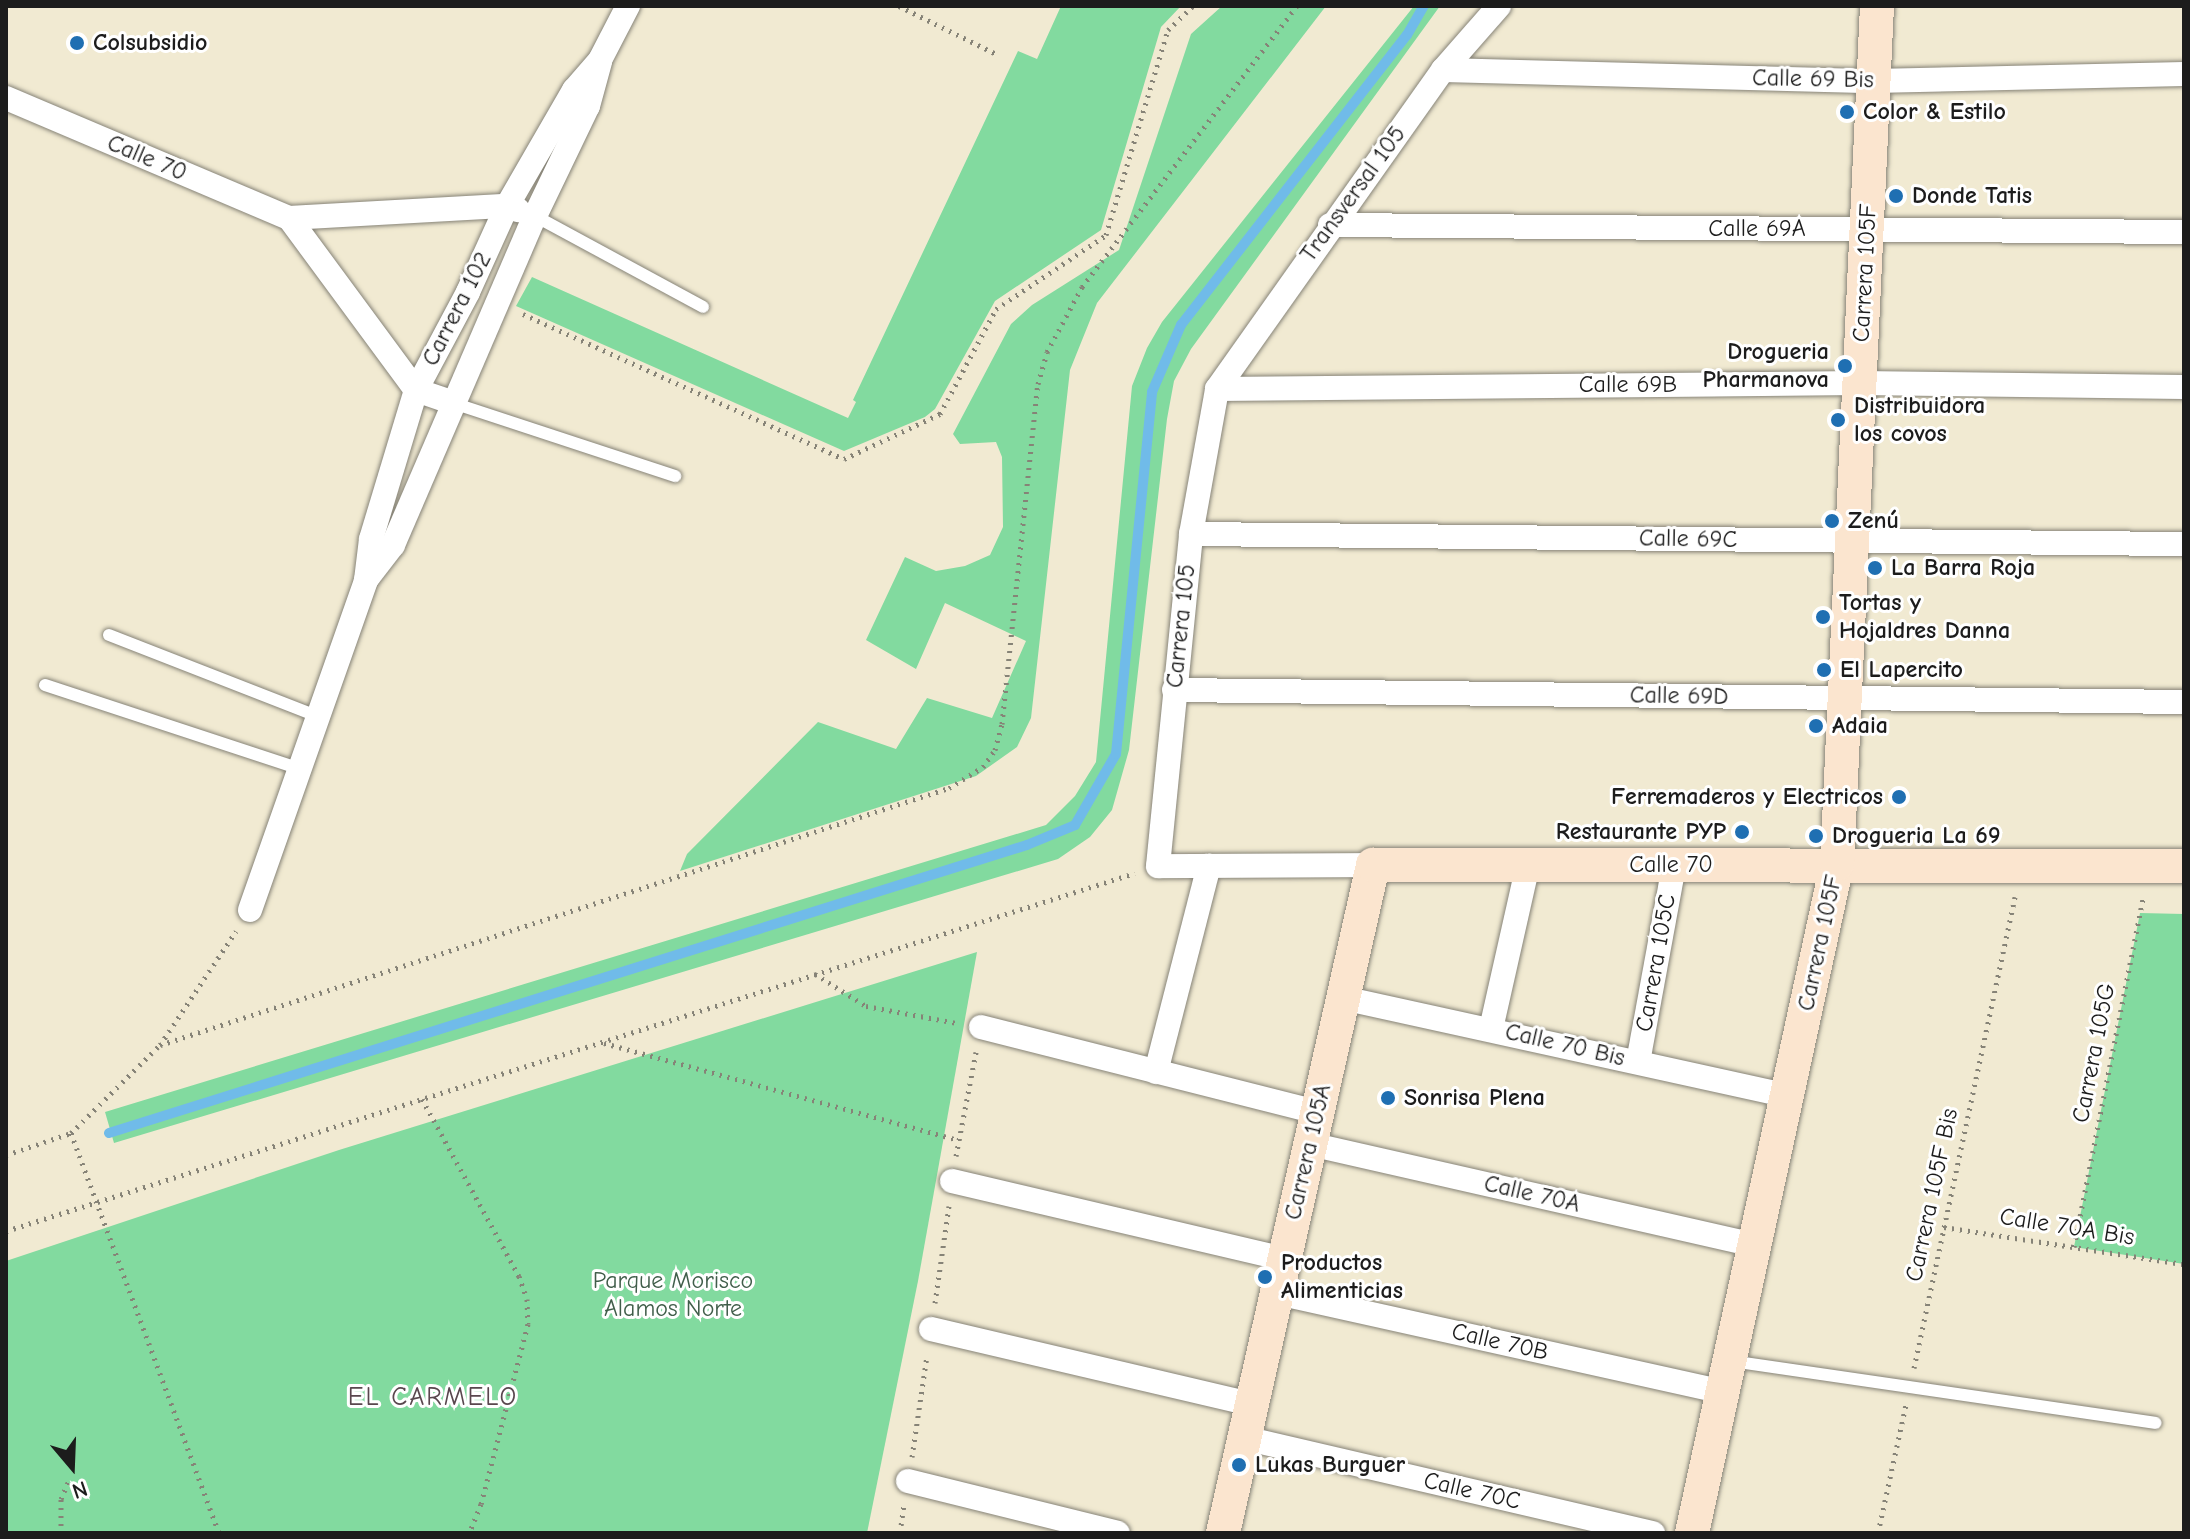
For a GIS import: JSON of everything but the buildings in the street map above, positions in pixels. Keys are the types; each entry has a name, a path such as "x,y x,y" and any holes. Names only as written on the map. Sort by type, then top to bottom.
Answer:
{"street":[{"name":"Carrera 102","path":"366,580 393,545 535,216 588,106 600,60 628,6"},
{"name":"Transversal 105","path":"1217,389 1330,225 1443,70 1499,6"},
{"name":"Carrera 105F","path":"1692,1533 1837,864 1877,6"},
{"name":"Carrera 102","path":"250,910 366,580 371,539 416,390 468,292 507,206 574,90 600,60"},
{"name":"Calle 69 Bis","path":"1443,70 1873,81 2184,74"},
{"name":"Calle 70","path":"6,98 289,218 507,206 535,216"},
{"path":"289,218 416,390 453,403"},
{"name":"Calle 69A","path":"1330,225 2184,232"},
{"name":"Calle 69B","path":"1217,389 1860,383 2184,387"},
{"name":"Carrera 105","path":"1158,866 1191,534 1217,389"},
{"name":"Calle 69C","path":"1191,534 2184,544"},
{"name":"Calle 69D","path":"1174,690 2184,702"},
{"name":"Carrera 105A","path":"1223,1533 1373,865"},
{"path":"1491,1029 1528,865"},
{"name":"Carrera 105C","path":"1638,1062 1674,865"},
{"name":"Calle 70","path":"1158,866 2184,866"},
{"path":"1156,1072 1209,866"},
{"name":"Calle 70 Bis","path":"1343,998 1787,1096"},
{"name":"Calle 70A","path":"981,1027 1156,1072 1314,1128 1754,1245"},
{"path":"952,1181 1284,1259"},
{"name":"Calle 70B","path":"1277,1293 1726,1376"},
{"path":"931,1329 1252,1404"},
{"name":"Calle 70C","path":"1244,1438 1653,1533"},
{"path":"908,1481 1118,1533"}],"lane":[{"path":"535,216 703,307"},
{"path":"453,403 675,476"},
{"path":"109,635 319,717"},
{"path":"45,685 300,769"},
{"name":"Calle 70B","path":"1726,1376 1910,1387 2155,1423"}],"path":[{"path":"899,6 996,54"},
{"path":"497,302 844,459 940,414 996,309 1106,235 1168,30 1193,6"},
{"path":"160,1045 949,788 983,767 995,750 1002,724 1038,384 1047,352 1082,287 1297,6"},
{"name":"Carrera 105F Bis","path":"1878,1533 2022,865"},
{"path":"6,1231 1158,866"},
{"name":"Carrera 105G","path":"2074,1247 2149,866"},
{"path":"6,1155 71,1133 160,1045 250,910"},
{"path":"815,974 866,1006 981,1027 958,1140 900,1533"},
{"path":"602,1042 958,1140"},
{"path":"422,1099 519,1276 527,1299 528,1324 481,1504 469,1533"},
{"path":"71,1133 219,1533"},
{"name":"Calle 70A Bis","path":"1944,1227 2184,1264"},
{"path":"61,1533 61,1499 70,1478"}],"green space":[{"path":"1061,6 1181,6 1161,27 1101,230 995,301 935,409 925,417 844,451 516,306 532,277 848,418 856,402 853,400 1018,51 1037,59"},
{"path":"1222,6 1326,6 1097,303 1070,370 1031,718 1017,747 976,776 680,871 687,854 818,722 896,749 927,698 992,718 1026,641 945,603 916,669 866,640 905,557 936,571 965,566 990,555 1003,527 1002,457 996,442 960,444 953,434 1011,324 1032,305 1119,250 1191,34"},
{"path":"1414,6 1440,6 1191,349 1174,381 1129,750 1112,810 1090,837 1058,859 114,1143 105,1112 1046,825 1075,796 1096,762 1132,386 1147,348 1162,322"},
{"path":"2140,913 2184,914 2184,1264 2074,1247"},
{"name":"Parque Morisco Alamos Norte","path":"977,952 918,1281 867,1533 6,1533 6,1261 339,1150"}],"waterway":[{"path":"109,1133 1027,845 1075,825 1116,754 1152,392 1181,325 1407,35 1424,6"}],"place":[{"name":"Colsubsidio","path":"77,43"},
{"name":"Color & Estilo","path":"1847,112"},
{"name":"Donde Tatis","path":"1896,196"},
{"name":"Drogueria Pharmanova","path":"1845,366"},
{"name":"Distribuidora los covos","path":"1838,420"},
{"name":"Zenú","path":"1832,521"},
{"name":"La Barra Roja","path":"1875,568"},
{"name":"Tortas y Hojaldres Danna","path":"1823,617"},
{"name":"El Lapercito","path":"1824,670"},
{"name":"Adaia","path":"1816,726"},
{"name":"Ferremaderos y Electricos","path":"1899,797"},
{"name":"Restaurante PYP","path":"1742,832"},
{"name":"Drogueria La 69","path":"1816,836"},
{"name":"Sonrisa Plena","path":"1388,1098"},
{"name":"Productos Alimenticias","path":"1265,1277"},
{"name":"Lukas Burguer","path":"1239,1465"}],"district":[{"name":"EL CARMELO","path":"433,1398"}]}
